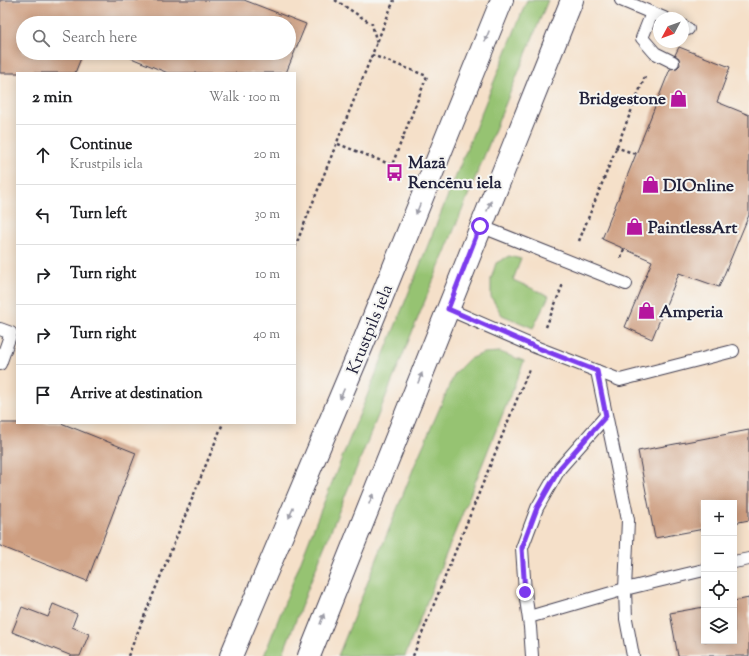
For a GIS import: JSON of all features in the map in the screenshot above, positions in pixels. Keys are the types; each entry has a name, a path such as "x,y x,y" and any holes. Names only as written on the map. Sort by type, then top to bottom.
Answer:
{"main road":[{"name":"Krustpils iela","path":"231,656 364,341 502,0"},
{"path":"309,656 329,601 572,0"}],"lane":[{"path":"622,0 652,13 642,38 655,53 673,62"},
{"path":"480,226 626,284"},
{"path":"448,309 538,348 620,380 733,350"},
{"path":"0,364 9,330"},
{"path":"597,371 628,520 625,589 626,619 633,656"},
{"path":"532,656 522,548 537,508 560,468 606,416"},
{"path":"737,561 749,558"},
{"path":"528,617 625,589 701,571"}],"path":[{"path":"335,0 372,24 377,44"},
{"path":"296,245 338,144 394,0"},
{"path":"338,144 392,165 427,76 372,54"},
{"path":"616,147 636,154"},
{"path":"128,656 222,424"}],"green space":[{"path":"527,0 548,0 323,550 282,656 264,656 316,522"},
{"path":"509,256 521,259 513,280 549,296 533,328 502,315 491,297 491,279 496,263"},
{"path":"500,352 524,361 405,656 338,656 416,462 455,373 469,359 484,353"}],"building":[{"path":"0,0 244,0 285,16 16,16 16,60 80,60 75,72 0,73"},
{"path":"296,20 306,24 296,48"},
{"path":"678,48 682,48 730,67 717,102 749,115 749,215 719,287 679,273 652,339 625,327 652,261 602,239 670,69 677,68 680,65 679,58 675,55"},
{"path":"136,60 291,60 286,72 166,72"},
{"path":"0,423 64,424 136,453 87,581 0,546"},
{"path":"749,430 749,520 737,522 737,500 701,500 701,530 655,538 638,451"},
{"path":"749,598 749,656 678,656 670,613 701,608 701,644 737,644 737,600"},
{"path":"53,604 77,614 72,627 89,634 80,656 72,656 12,632 22,607 48,617"}],"place":[{"name":"Bridgestone","path":"679,98"},
{"name":"Mazā Rencēnu iela","path":"395,172"},
{"name":"DIOnline","path":"650,185"},
{"name":"PaintlessArt","path":"635,227"},
{"name":"Amperia","path":"646,311"}],"route":[{"path":"480,226 448,309 538,348 597,371 606,416 560,468 537,508 522,548 525,592"}]}
